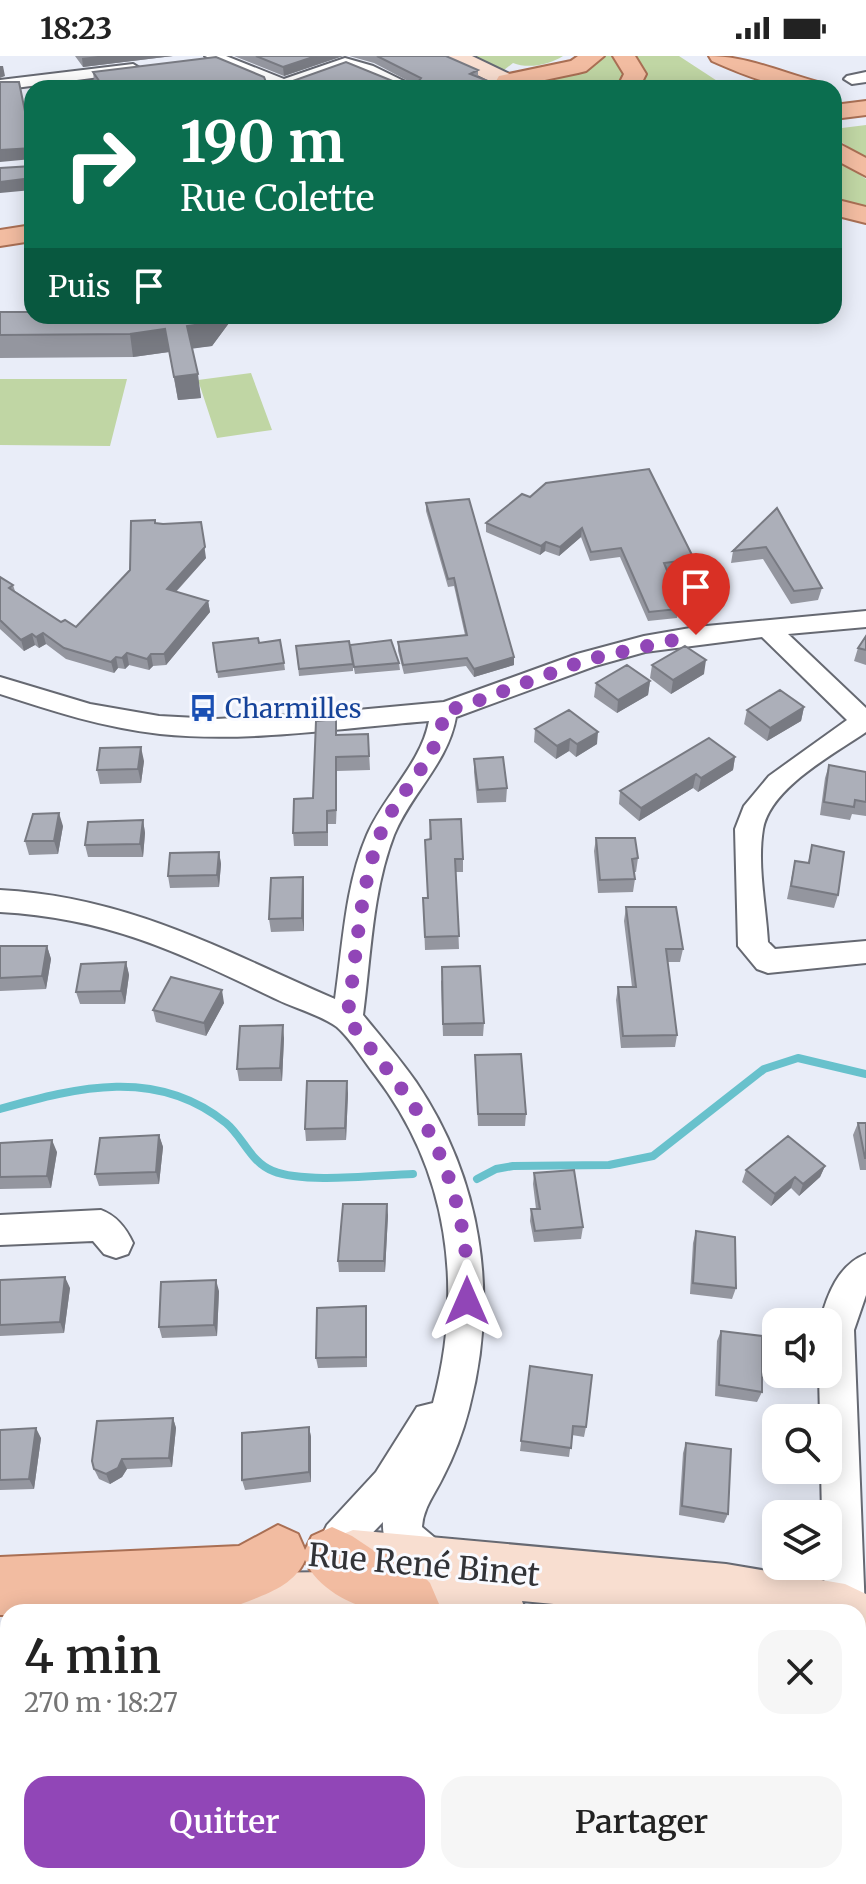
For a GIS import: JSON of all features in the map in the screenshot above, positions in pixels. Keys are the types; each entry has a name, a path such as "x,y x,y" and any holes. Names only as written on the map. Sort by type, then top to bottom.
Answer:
{"main road":[{"path":"531,80 578,66 593,56"},
{"path":"624,56 635,74 632,80"},
{"path":"695,56 733,80"},
{"path":"720,56 760,74 783,80"},
{"path":"842,111 866,108"},
{"path":"842,124 866,121"},
{"path":"842,154 866,169"},
{"path":"842,209 866,215"},
{"path":"0,238 24,234"},
{"path":"0,253 24,249"},
{"path":"0,1586 241,1575 305,1555 363,1578 422,1584"}],"street":[{"path":"455,56 504,80"},
{"path":"212,58 265,80"},
{"path":"297,80 349,63 391,80"},
{"path":"65,80 144,67"},
{"path":"0,85 24,84"},
{"path":"0,685 72,709 183,727 311,723 444,711 586,660 644,644 696,635 866,619"},
{"path":"768,629 865,722 780,781 760,803 749,827 753,946 768,961 866,952"},
{"path":"347,1018 366,881 381,833 434,751 442,731 444,711"},
{"path":"0,901 23,900 72,909 164,935 347,1018 413,1104 434,1146 462,1218 469,1273 466,1329 453,1398 434,1455 408,1506 402,1528 422,1584"},
{"path":"0,1230 101,1225 116,1243"},
{"path":"845,1604 836,1330 842,1303 856,1278 866,1270"},
{"path":"305,1555 335,1543 385,1492 415,1449 434,1413 466,1329"},
{"name":"Rue René Binet","path":"0,1567 305,1555"},
{"name":"Rue René Binet","path":"177,1604 283,1601 422,1584 726,1592 797,1604"},
{"name":"Rue René Binet","path":"422,1584 476,1604"}],"green space":[{"path":"475,56 563,56 538,65 513,63 504,70"},
{"path":"598,56 618,56 628,77 626,80 548,80 596,62"},
{"path":"633,56 679,56 716,80 636,80"},
{"path":"866,125 866,159 842,142 842,128"},
{"path":"842,162 866,179 866,210 842,204"},
{"path":"251,373 272,430 217,438 198,380"},
{"path":"0,379 127,379 110,446 0,445"}],"building":[{"path":"256,56 316,56 283,67"},
{"path":"377,56 446,56 478,70 470,74 485,80 420,80 421,78"},
{"path":"216,57 265,80 99,80 93,72"},
{"path":"346,62 390,80 296,80"},
{"path":"0,82 19,82 24,106 24,148 0,150"},
{"path":"24,166 24,179 0,182 0,168"},
{"path":"0,312 24,312 24,324 202,324 187,326 198,374 174,377 165,329 130,334 0,335"},
{"path":"649,469 694,559 664,563 671,580 666,581 678,609 649,612 621,548 591,552 582,528 560,547 546,542 541,546 486,523 522,494 530,497 546,483"},
{"path":"469,499 514,657 474,669 467,658 403,665 398,642 467,635 454,578 448,579 426,503"},
{"path":"777,508 822,588 794,591 766,547 733,551"},
{"path":"155,520 155,523 163,524 201,522 205,547 167,589 208,601 164,654 151,654 147,659 127,653 111,662 64,648 43,633 21,640 0,620 0,577 13,585 9,588 61,622 65,620 76,627 130,570 131,521"},
{"path":"866,636 866,650 858,648"},
{"path":"258,638 259,643 280,640 284,663 217,672 213,643"},
{"path":"391,640 399,663 354,667 350,645"},
{"path":"349,641 353,664 299,669 296,646"},
{"path":"685,646 706,660 673,680 652,665"},
{"path":"627,665 650,681 618,700 596,683"},
{"path":"780,690 804,707 770,728 747,710"},
{"path":"569,710 598,732 577,744 570,739 557,746 535,729"},
{"path":"336,719 336,735 368,734 369,756 336,757 336,810 327,811 327,832 293,833 294,799 313,798 316,721"},
{"path":"709,738 735,757 701,778 696,774 641,808 620,791"},
{"path":"141,747 138,769 97,770 100,748"},
{"path":"503,757 507,788 478,790 474,759"},
{"path":"829,765 866,772 866,802 855,800 854,807 824,802"},
{"path":"59,813 54,841 25,841 33,814"},
{"path":"461,819 463,859 455,859 459,936 425,937 423,898 428,898 425,840 431,839 430,820"},
{"path":"143,820 140,844 85,845 88,822"},
{"path":"596,838 635,838 638,858 632,859 635,879 600,880"},
{"path":"812,845 844,852 838,895 791,886 795,861 809,863"},
{"path":"219,852 217,875 168,876 170,853"},
{"path":"303,877 302,918 269,919 271,878"},
{"path":"626,907 676,907 683,949 666,949 677,1035 623,1036 618,987 636,987"},
{"path":"0,946 47,946 42,976 0,978"},
{"path":"126,962 121,991 76,992 81,964"},
{"path":"480,966 484,1023 443,1024 442,967"},
{"path":"171,977 222,990 204,1023 153,1010"},
{"path":"283,1025 280,1068 237,1069 240,1026"},
{"path":"521,1054 526,1114 478,1114 475,1055"},
{"path":"307,1081 347,1081 345,1128 305,1129"},
{"path":"858,1123 866,1123 866,1158 865,1158"},
{"path":"159,1135 156,1172 95,1174 100,1138"},
{"path":"788,1136 825,1166 803,1184 795,1177 775,1194 746,1170"},
{"path":"52,1140 47,1176 0,1177 0,1143"},
{"path":"574,1170 583,1227 535,1231 531,1209 540,1209 534,1173"},
{"path":"343,1204 387,1204 384,1261 338,1261"},
{"path":"696,1231 735,1237 736,1288 693,1283"},
{"path":"65,1277 60,1322 0,1325 0,1280"},
{"path":"216,1280 214,1325 159,1327 161,1282"},
{"path":"366,1306 366,1357 316,1358 317,1308"},
{"path":"721,1331 762,1336 762,1392 719,1385"},
{"path":"530,1366 592,1375 586,1427 573,1426 571,1448 521,1441"},
{"path":"173,1418 169,1458 122,1459 118,1468 106,1474 94,1469 92,1461 97,1421"},
{"path":"309,1427 309,1472 242,1480 242,1433"},
{"path":"36,1428 29,1479 0,1480 0,1430"},
{"path":"686,1443 731,1449 728,1514 682,1506"}],"waterway":[{"path":"477,1179 496,1169 513,1166 609,1165 653,1156 764,1069 798,1058 866,1074"},
{"path":"0,1109 88,1089 145,1088 173,1094 200,1105 226,1123 253,1156 273,1171 322,1178 413,1174"}],"place":[{"name":"Charmilles","path":"203,708"}],"route":[{"path":"467,1301 469,1273 462,1218 434,1146 413,1104 347,1018 366,881 381,833 434,751 442,731 444,711 586,660 644,644 696,635"}]}
